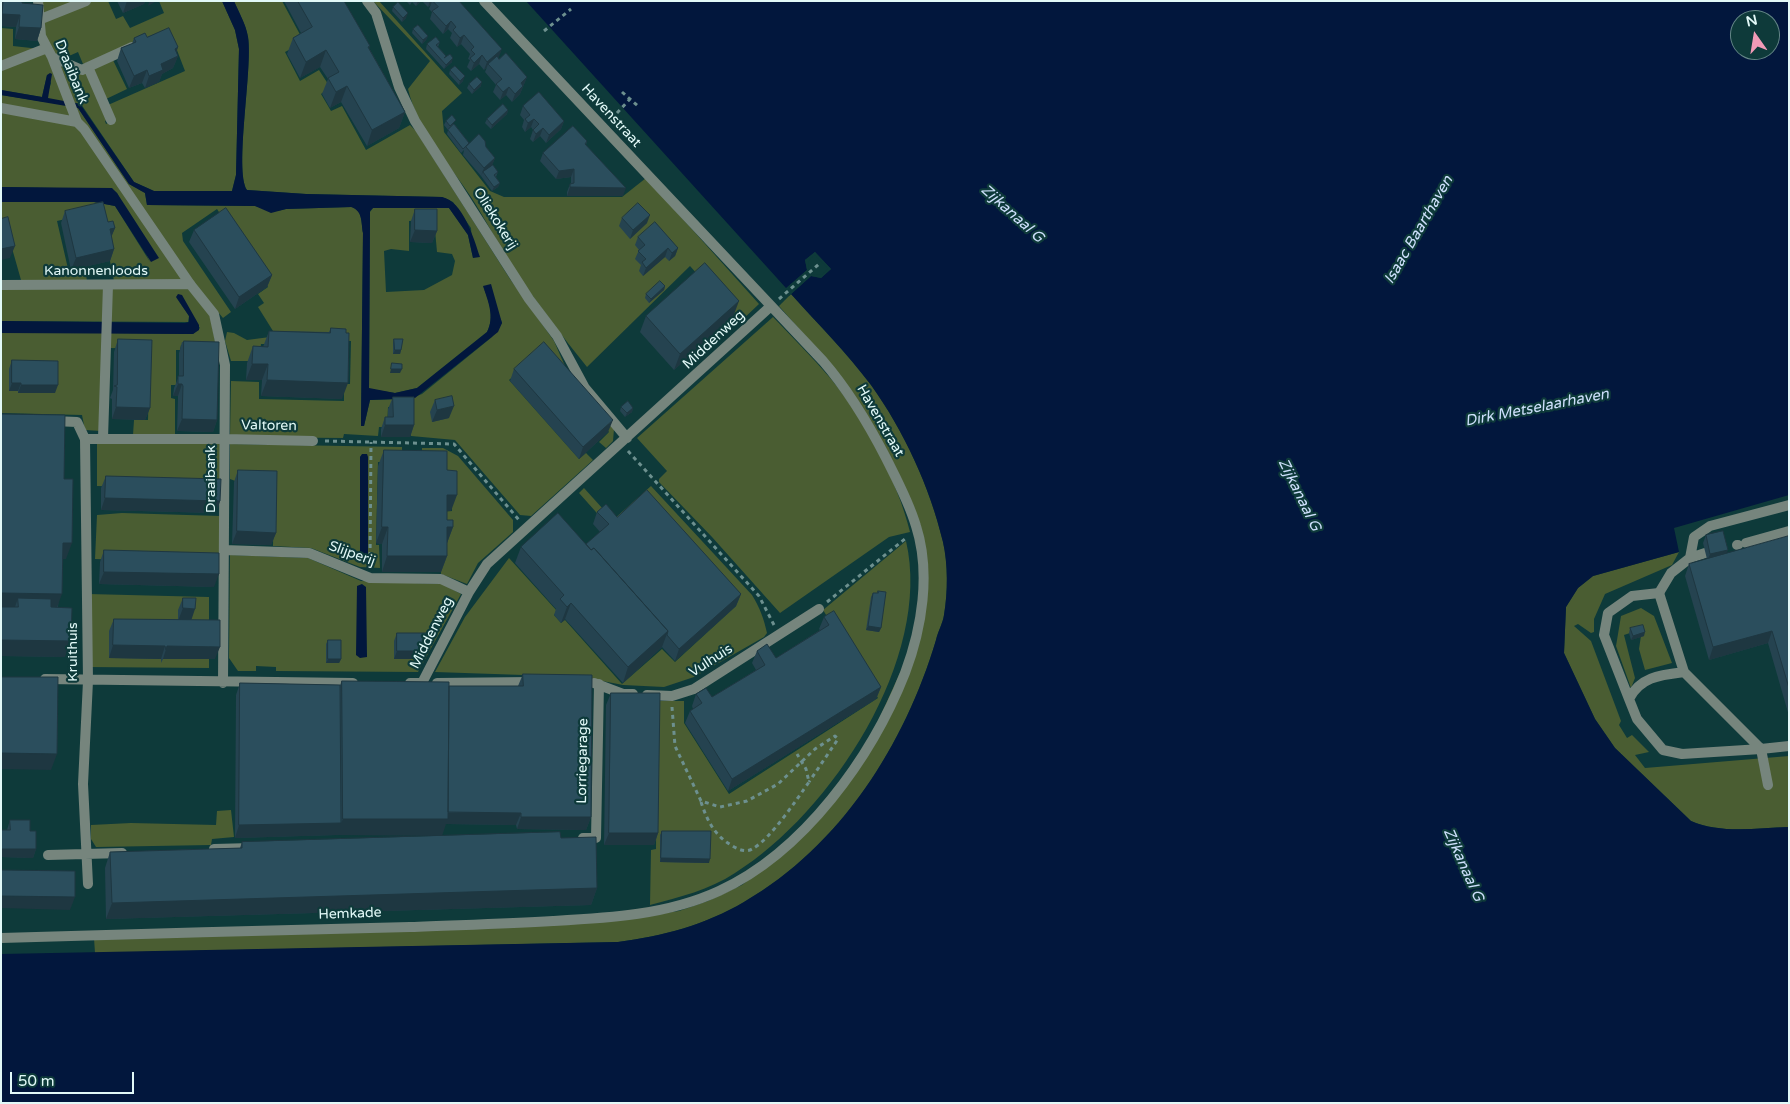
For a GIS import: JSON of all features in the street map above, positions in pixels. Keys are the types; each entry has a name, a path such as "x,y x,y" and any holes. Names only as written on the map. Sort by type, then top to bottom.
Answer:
{"street":[{"name":"Draaibank","path":"38,1 41,36 50,52 77,122 84,129 131,196 190,284 214,314 225,365 223,683"},
{"path":"41,19 86,1"},
{"name":"Oliekokerij","path":"367,1 376,13 399,87 415,121 529,299 557,336 585,388 624,441"},
{"name":"Havenstraat","path":"484,1 841,382 868,422 904,494 918,530 923,568 920,625 912,655 898,690 870,746 814,819 783,849 748,875 698,900"},
{"path":"1,66 50,52 82,70 141,43"},
{"path":"88,67 111,120"},
{"path":"1,108 77,122"},
{"name":"Kanonnenloods","path":"1,285 190,284"},
{"path":"103,438 108,285"},
{"name":"Middenweg","path":"402,683 422,683 469,592 487,564 771,306"},
{"name":"Kruithuis","path":"39,421 77,422 85,438 88,681 83,784 88,884"},
{"name":"Valtoren","path":"85,438 313,441"},
{"path":"1690,558 1694,537 1710,526 1789,505"},
{"path":"1740,545 1789,531"},
{"name":"Slijperij","path":"224,550 309,553 370,578 441,579 469,592"},
{"path":"1705,553 1690,558 1670,573 1660,593 1684,672 1761,749 1768,785"},
{"path":"1660,593 1632,596 1608,613 1604,635 1637,719 1664,750 1682,754 1789,746"},
{"name":"Vulhuis","path":"581,681 599,684 623,694 672,696 694,689 819,609"},
{"path":"1628,699 1635,687 1655,676 1684,672"},
{"path":"30,678 88,681 362,683"},
{"path":"422,683 541,682"},
{"name":"Lorriegarage","path":"569,838 596,838 599,684"},
{"path":"204,849 262,847"},
{"path":"48,855 135,852"},
{"name":"Hemkade","path":"1,938 586,920 643,913 698,900"}],"path":[{"path":"544,32 571,9"},
{"path":"622,92 638,108"},
{"path":"617,112 630,99"},
{"path":"771,306 819,264"},
{"path":"313,441 454,444 526,528"},
{"path":"624,441 760,596 779,634"},
{"path":"370,578 371,442"},
{"path":"819,609 862,571 918,530"},
{"path":"672,696 672,722 675,746 710,824 720,838 740,850 751,850 763,841 809,782 838,739 835,736 831,738 815,749 778,784 747,801 720,807 701,801"},
{"path":"797,754 802,761 809,782"}],"green space":[{"path":"40,1 77,1 44,15"},
{"path":"91,1 108,1 116,19 123,16 130,28 164,13 159,1 222,1 235,30 239,49 236,175 232,191 154,191 134,182 81,104 71,102 54,59 87,74 108,119 105,121 106,124 114,120 108,105 185,71 170,32 83,64 78,52 69,56 73,64 59,56 50,48 44,37 42,20"},
{"path":"234,1 282,1 304,42 285,52 300,81 319,70 330,87 321,94 331,111 342,106 366,150 410,125 416,131 510,279 554,341 568,373 614,429 613,441 606,448 599,442 609,432 540,353 509,380 579,459 586,453 593,460 531,516 520,515 455,440 411,436 410,408 388,407 387,427 379,427 378,436 344,434 343,438 230,437 231,381 259,382 259,399 344,401 344,384 350,384 351,341 287,340 286,344 261,344 259,361 231,361 225,341 227,332 234,333 247,340 270,337 273,331 258,307 264,303 258,294 268,287 217,209 182,233 183,241 231,312 223,318 189,278 84,124 1,106 1,95 45,102 51,83 47,75 42,97 1,90 1,28 13,29 13,46 40,49 39,37 68,107 78,108 129,184 145,193 147,205 255,206 274,211 352,207 356,209 361,217 363,233 361,426 364,426 370,400 409,399 422,394 492,337 502,323 483,286 491,315 487,332 417,388 395,393 369,389 370,212 373,208 449,208 468,235 473,258 471,228 453,202 442,197 306,194 247,190 242,162 249,52 248,37","holes":["434,219 437,252 452,254 455,261 452,275 424,290 386,292 384,251 391,249 409,251 409,221"]},
{"path":"373,1 379,1 462,93 442,111 444,132 490,191 504,197 622,197 646,178 759,304 740,322 690,266 587,367 523,282 471,197 426,132 408,89 430,61"},
{"path":"112,58 127,89 104,100 89,68"},
{"path":"1,111 78,126 185,280 114,281 100,211 57,221 69,273 85,269 87,281 21,280 6,227 1,228 1,202 94,202 115,206 150,262 117,193 112,189 1,187"},
{"path":"1,287 190,289 210,315 216,346 181,345 180,350 176,350 176,385 171,385 171,398 175,399 175,436 133,435 134,420 148,420 150,349 110,348 111,333 193,334 200,328 176,297 189,316 188,322 1,321"},
{"path":"791,294 862,373 905,440 923,480 938,521 947,569 943,618 923,679 907,717 865,789 839,822 811,852 779,879 744,902 714,917 667,933 618,942 95,953 94,938 626,919 679,911 708,901 742,885 793,846 814,825 853,776 924,620 921,531 837,372 779,306"},
{"path":"773,317 831,379 856,413 888,472 905,512 910,532 889,537 780,613 712,537 659,482 659,479 667,471 637,438"},
{"path":"1,333 109,333 101,431 85,430 82,415 1,413"},
{"path":"97,442 221,444 220,489 97,486"},
{"path":"230,444 402,447 402,462 378,462 376,545 379,545 380,568 360,567 311,548 273,546 274,483 238,482 230,479","holes":["363,454 360,559 360,457"]},
{"path":"422,448 443,448 458,456 513,520 513,532 478,563 467,584 441,574 441,544 447,543 441,512 452,511 451,486 422,465"},
{"path":"651,486 752,595 765,623 767,633 764,637 694,677 664,687 623,685 582,677 435,672 465,617 509,558 557,611 554,615 561,623 565,620 622,684 662,649 675,662 736,606 612,530 579,493 584,488 613,520"},
{"path":"122,513 220,516 219,563 95,559 97,515"},
{"path":"906,541 910,586 904,634 889,682 867,728 838,772 806,812 771,846 735,873 705,888 650,905 651,850 656,849 657,701 684,701 684,723 729,794 878,698 823,610"},
{"path":"1679,552 1672,565 1605,594 1594,619 1594,632 1591,633 1578,624 1574,626 1591,641 1621,721 1619,725 1627,738 1632,735 1649,752 1635,755 1645,768 1789,756 1789,827 1726,829 1714,828 1691,821 1615,748 1595,719 1564,653 1566,607 1578,588 1593,576"},
{"path":"230,555 308,558 361,581 442,584 461,594 418,672 276,671 276,667 256,666 256,671 238,671 229,658"},
{"path":"88,594 209,597 209,668 86,667"},
{"path":"1641,608 1654,616 1672,663 1645,670 1639,649 1642,629 1624,635 1635,678 1631,688 1616,646 1621,616"},
{"path":"231,810 234,837 212,839 211,845 96,847 91,839 91,825 131,823 216,825 217,811"}],"water":[{"path":"222,1 234,1 248,37 249,52 242,162 247,190 306,194 442,197 456,206 467,222 480,257 473,258 468,235 449,208 373,208 370,211 369,388 395,393 417,388 487,332 491,315 483,286 491,284 502,323 498,332 415,398 370,400 364,426 361,426 363,233 361,217 358,211 351,207 286,209 271,213 255,206 147,205 145,193 129,184 78,108 1,95 1,90 42,97 47,75 50,73 52,74 48,98 80,104 134,182 154,191 232,191 236,175 239,49 235,30"},
{"path":"526,1 1789,1 1789,495 1674,528 1679,552 1593,576 1578,588 1566,607 1564,653 1595,719 1615,748 1691,821 1714,828 1726,829 1789,827 1789,1103 1,1103 1,954 618,942 667,933 714,917 744,902 779,879 811,852 839,822 865,789 907,717 923,679 943,618 947,569 938,521 923,480 905,440 862,373 791,294 811,276 821,278 831,269 815,252 805,260 807,270 786,288"},
{"path":"1,187 112,188 159,258 151,262 115,206 94,202 1,202"},
{"path":"178,294 182,295 199,325 199,330 193,334 1,333 1,321 189,322 189,316 176,297"},
{"path":"362,454 367,454 368,457 367,559 360,559 360,457"},
{"path":"362,584 366,587 367,657 360,658 356,655 357,586"}],"pier":[{"path":"815,252 831,269 821,278 811,276 789,296 789,293 810,274 821,275 828,269 815,255 808,261 809,271 788,290 785,290 807,270 805,260"}],"building":[{"path":"1,1 22,1 22,3 43,5 41,28 19,27 20,15 2,14 3,2"},
{"path":"298,1 344,1 405,112 372,130 347,86 336,92 328,78 339,72 326,50 306,62 293,38 312,27"},
{"path":"433,1 459,1 502,49 487,62 482,55 474,63 470,58 475,54 471,50 474,47 464,35 460,38 453,30 456,27 451,21 446,26 432,11 438,7"},
{"path":"398,2 408,13 403,18 393,7"},
{"path":"418,25 428,36 423,40 413,29"},
{"path":"169,28 178,47 175,49 178,56 161,64 163,70 149,76 147,70 134,76 121,48 136,42 134,38 145,33 147,37"},
{"path":"436,37 440,42 436,45 446,56 444,58 450,54 453,58 446,65 427,44"},
{"path":"506,53 527,77 521,83 523,86 515,94 509,87 503,92 496,84 502,79 488,64 497,56 499,59"},
{"path":"455,66 465,76 460,81 450,70"},
{"path":"477,77 482,82 474,90 469,84"},
{"path":"539,92 564,121 549,135 543,128 536,134 533,130 539,124 534,119 528,123 525,119 530,115 523,106"},
{"path":"503,104 508,110 492,125 487,119"},
{"path":"452,115 456,120 450,126 446,121"},
{"path":"454,124 469,143 463,149 448,130"},
{"path":"573,126 587,141 585,144 626,188 570,187 570,184 574,183 574,169 559,171 543,153"},
{"path":"479,134 495,158 484,168 466,147"},
{"path":"493,165 498,172 494,175 500,183 494,187 483,172"},
{"path":"103,202 108,222 113,221 115,228 110,229 114,249 76,258 65,211"},
{"path":"638,203 650,215 633,230 622,218"},
{"path":"226,208 272,275 239,297 194,230"},
{"path":"415,209 437,209 437,231 415,230"},
{"path":"8,217 15,246 1,249 1,219"},
{"path":"655,222 678,248 672,253 668,248 646,268 642,262 646,259 638,251 645,245 638,237"},
{"path":"705,263 739,301 680,354 646,316"},
{"path":"660,281 665,286 651,299 646,294"},
{"path":"331,328 346,329 346,333 349,333 348,383 267,380 268,364 252,364 253,346 268,347 269,331 330,333"},
{"path":"118,339 152,340 150,408 116,407 117,387 114,386 117,385"},
{"path":"394,339 403,339 401,350 395,350"},
{"path":"184,341 219,342 217,420 182,419 183,386 178,384 178,376 183,376"},
{"path":"544,342 613,420 583,447 514,369"},
{"path":"12,360 58,361 58,385 21,385 21,383 12,383"},
{"path":"392,363 402,364 402,369 391,369"},
{"path":"452,396 454,406 437,410 435,400"},
{"path":"393,397 414,397 414,425 385,425 385,417 393,417"},
{"path":"628,401 633,408 627,413 621,407"},
{"path":"1,414 65,415 64,479 73,479 72,543 63,543 62,594 1,593"},
{"path":"384,450 447,451 447,470 457,471 457,495 447,495 447,520 453,520 453,527 447,527 447,556 387,556 388,527 382,527"},
{"path":"238,470 277,471 276,533 237,531"},
{"path":"106,476 221,479 220,501 105,498"},
{"path":"647,490 741,594 679,649 667,635 668,631 594,548 591,550 586,544 609,524 597,512 606,504 617,517"},
{"path":"558,513 591,550 594,548 668,631 628,667 571,603 567,607 560,599 564,595 521,547"},
{"path":"1723,531 1728,550 1710,554 1706,535"},
{"path":"1789,536 1789,688 1772,631 1713,647 1689,564"},
{"path":"104,550 219,553 219,574 104,572"},
{"path":"878,591 886,592 881,628 868,626 873,593 878,593"},
{"path":"18,598 51,599 51,607 72,608 71,641 1,640 1,607 18,607"},
{"path":"183,598 196,598 195,609 183,608"},
{"path":"834,611 881,687 732,779 690,711 702,703 696,694 706,688 712,697 765,665 757,651 767,644 776,658 829,625 824,617"},
{"path":"114,619 220,620 220,647 167,646 166,650 165,646 113,645"},
{"path":"1643,625 1645,632 1633,636 1630,628"},
{"path":"397,633 427,633 426,651 397,651"},
{"path":"328,640 341,640 341,659 328,659"},
{"path":"523,674 592,675 591,817 521,817 521,813 448,812 449,686 523,686"},
{"path":"1,677 58,677 57,754 1,753"},
{"path":"342,681 449,682 448,819 343,819"},
{"path":"240,683 340,685 341,823 239,825"},
{"path":"611,693 660,693 658,833 609,833"},
{"path":"10,820 30,820 30,831 36,831 36,849 1,849 1,830 10,830"},
{"path":"662,831 711,831 710,859 661,858"},
{"path":"560,832 561,838 596,837 597,888 112,903 110,852 242,848 242,842"},
{"path":"1,870 75,871 75,897 1,896"}],"water label":[{"name":"Zijkanaal G","path":"1012,214"},
{"name":"Isaac Baarthaven","path":"1419,230"},
{"name":"Dirk Metselaarhaven","path":"1537,408"},
{"name":"Zijkanaal G","path":"1299,495"},
{"name":"Zijkanaal G","path":"1463,865"}]}
